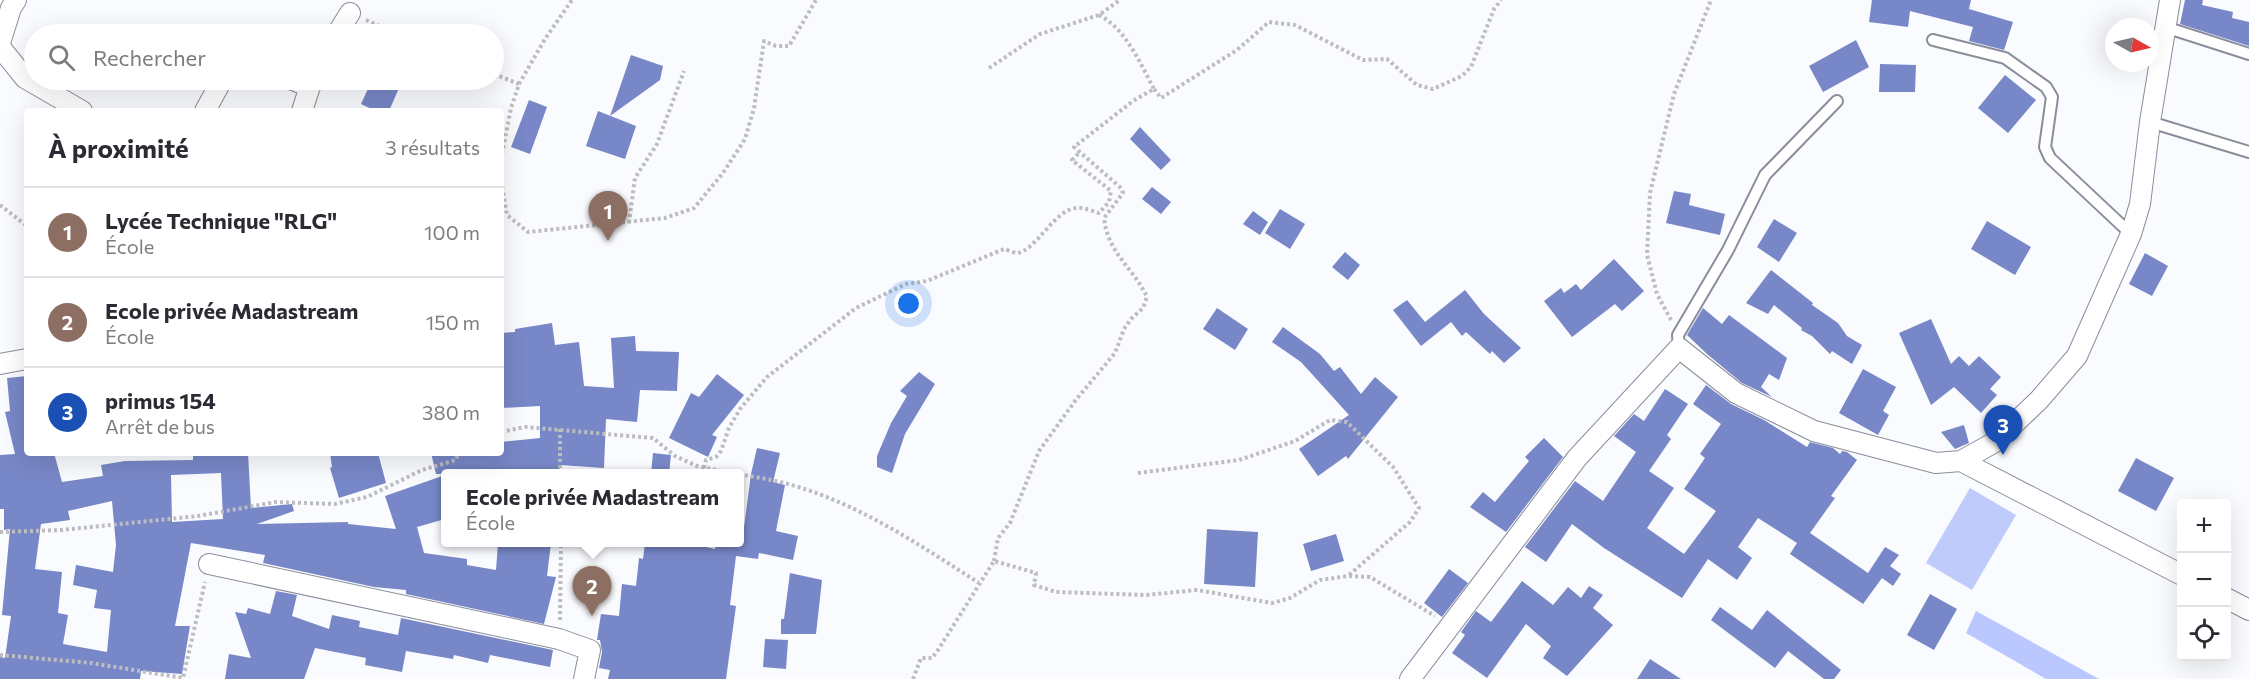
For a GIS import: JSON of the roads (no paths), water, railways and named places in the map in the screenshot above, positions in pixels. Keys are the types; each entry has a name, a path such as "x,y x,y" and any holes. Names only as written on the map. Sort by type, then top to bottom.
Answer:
{"street":[{"path":"16,0 11,8 0,45 24,75"},
{"path":"1410,679 1577,458 1678,341 1736,393 1814,431 1936,463 1961,461 1995,442 2039,400 2078,356 2131,234 2140,204 2150,122 2170,0"},
{"path":"343,24 350,13"},
{"path":"46,90 77,108"},
{"path":"207,108 217,90"},
{"path":"302,108 304,90"},
{"path":"0,364 24,360"},
{"path":"1961,461 2177,573"},
{"path":"209,564 560,639 590,650 584,679"},
{"path":"2231,601 2249,610"}],"lane":[{"path":"2165,27 2249,54"},
{"path":"1933,40 2005,58 2046,87 2052,97 2045,147 2050,158 2131,234"},
{"path":"1678,341 1728,250 1765,175 1837,101"},
{"path":"2150,122 2249,152"}],"place":[{"name":"Lycée Technique \"RLG\"","path":"608,241"},
{"name":"primus 154","path":"2003,455"},
{"name":"Ecole privée Madastream","path":"592,616"}]}
